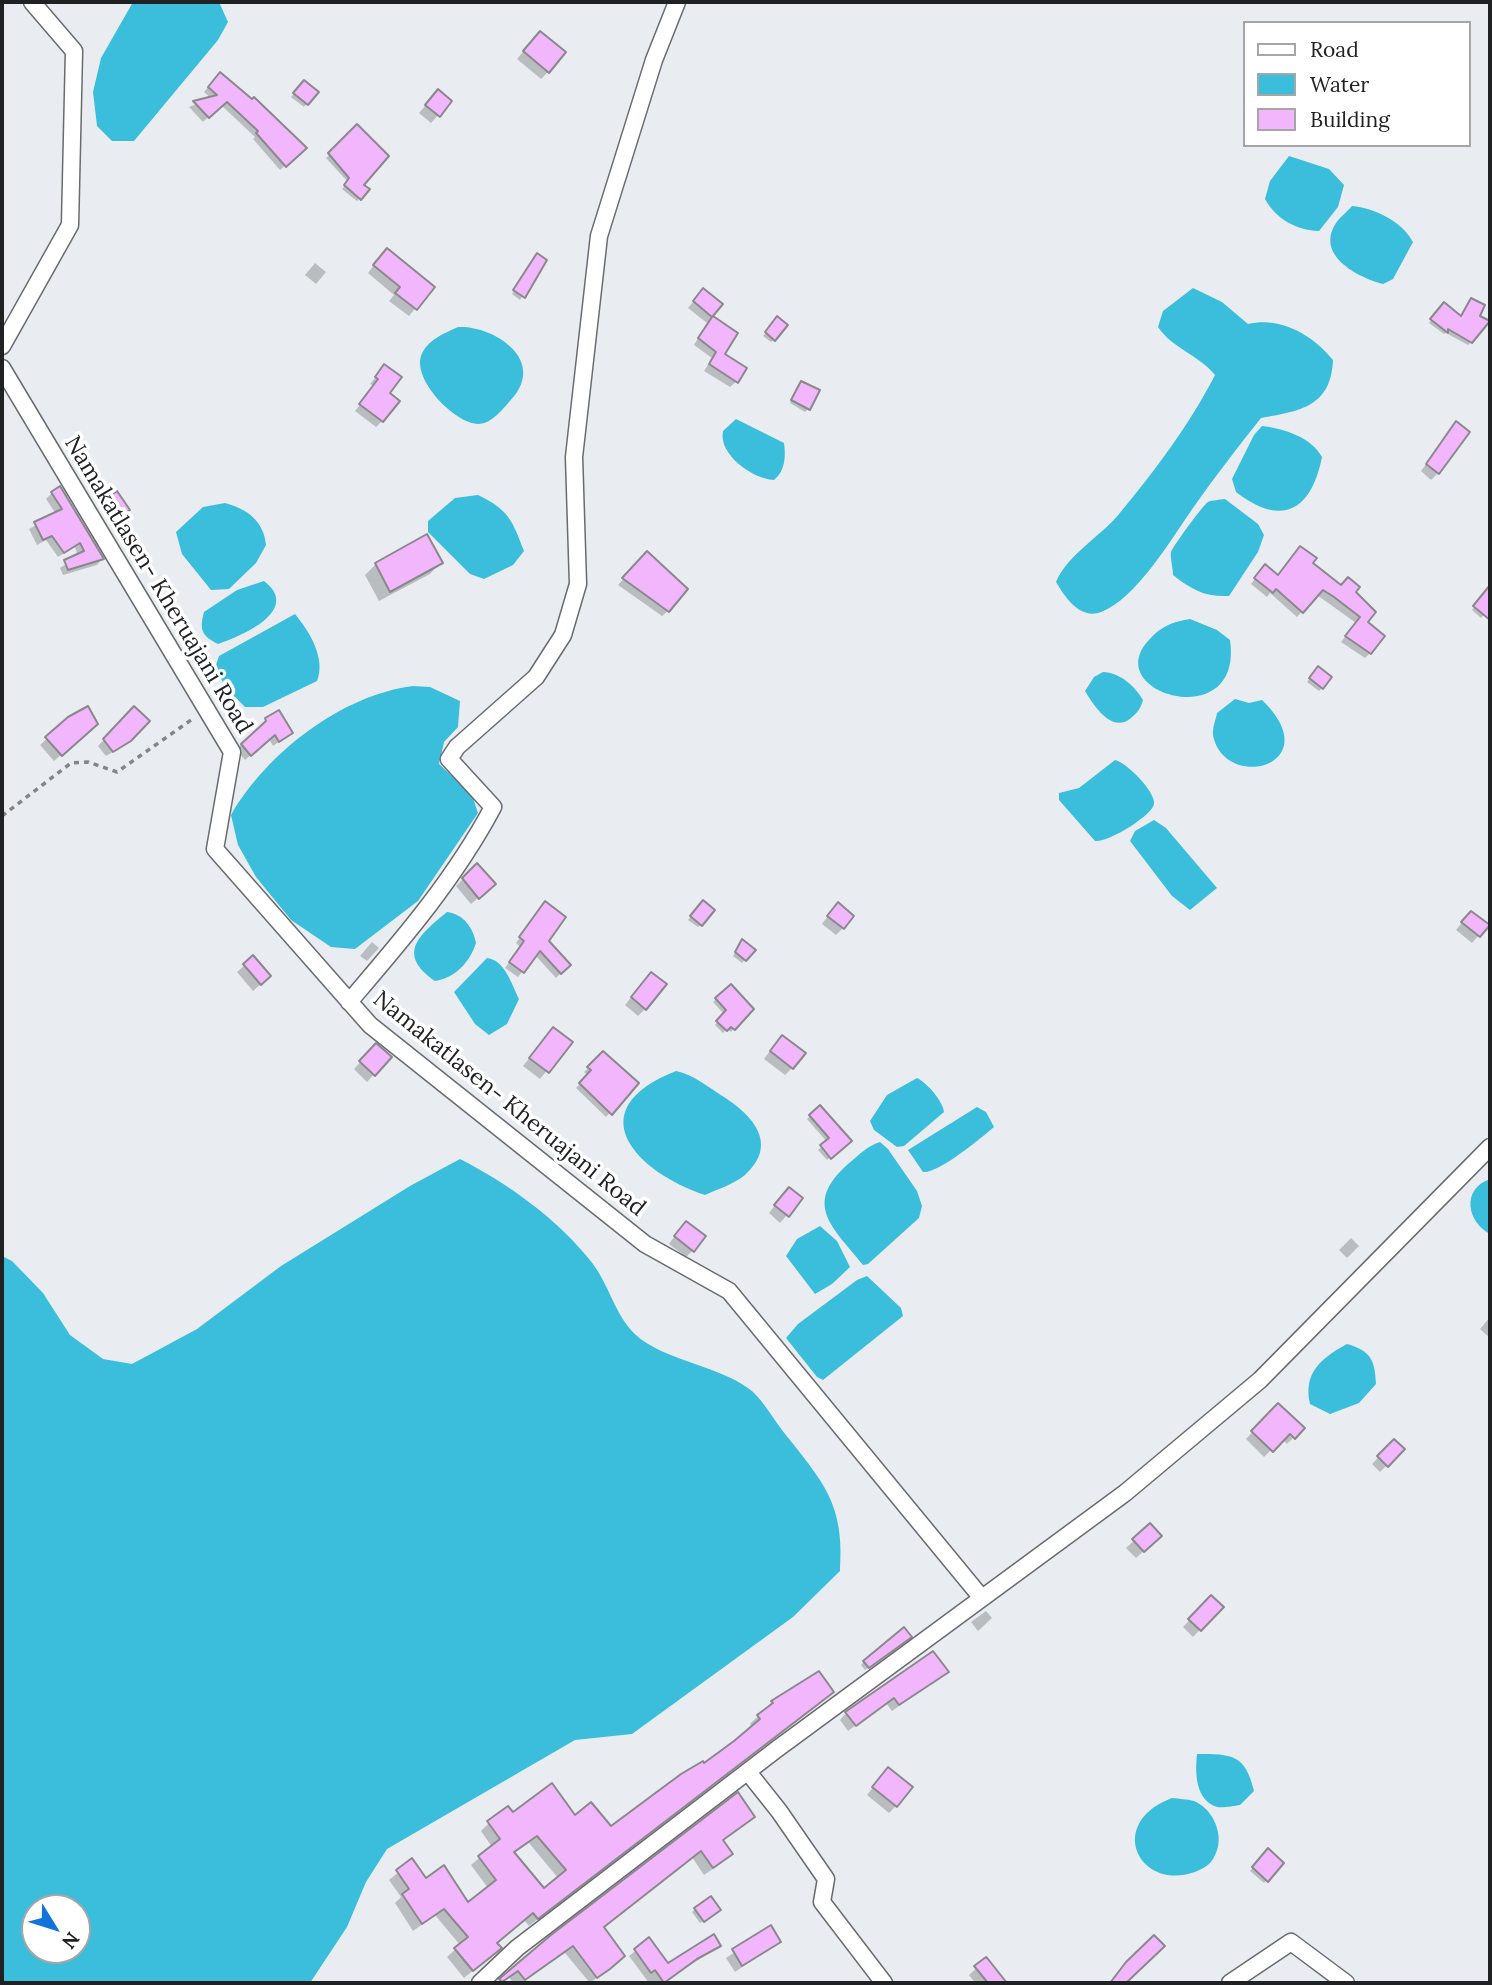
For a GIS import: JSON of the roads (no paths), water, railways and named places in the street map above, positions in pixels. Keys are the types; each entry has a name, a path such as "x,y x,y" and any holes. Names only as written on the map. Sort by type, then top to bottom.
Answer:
{"street":[{"path":"2,346 70,225 74,51 32,2"},
{"path":"349,1002 428,909 471,848 493,807 449,759 457,747 536,677 563,635 578,584 574,457 599,236 654,60 677,2"},
{"name":"Namakatlasen- Kheruajani Road","path":"2,368 232,752 215,849 370,1025 645,1244 729,1291 981,1597"},
{"path":"481,1983 517,1948 748,1772 1125,1493 1260,1380 1490,1147"},
{"path":"748,1772 827,1879 822,1902 884,1983"},
{"path":"1230,1983 1291,1942 1346,1983"}],"water":[{"path":"133,2 219,2 228,22 218,40 134,141 112,141 97,126 93,92 101,58"},
{"path":"1289,156 1329,169 1344,185 1338,207 1319,231 1302,228 1281,218 1265,199 1270,181"},
{"path":"1352,206 1387,217 1402,228 1413,242 1393,279 1383,284 1351,270 1335,255 1331,245 1331,235 1336,223"},
{"path":"1193,288 1222,302 1248,324 1260,322 1284,325 1306,336 1333,360 1331,376 1320,397 1311,404 1288,413 1261,418 1140,581 1114,605 1101,612 1086,613 1074,606 1056,582 1061,572 1076,554 1119,514 1145,481 1183,429 1215,375 1171,341 1158,327 1163,311"},
{"path":"458,327 485,331 498,338 510,346 523,368 522,381 515,395 499,413 484,423 468,422 447,408 429,388 420,366 421,356 427,346 436,338"},
{"path":"736,419 784,443 784,463 774,480 756,475 738,464 726,448 723,431"},
{"path":"1262,426 1280,429 1304,439 1322,457 1310,491 1292,508 1280,511 1267,509 1236,492 1232,479 1254,435"},
{"path":"478,495 497,506 508,517 524,551 513,565 484,579 470,574 428,532 428,521 455,498"},
{"path":"1225,499 1258,524 1264,535 1258,552 1229,596 1220,596 1199,592 1173,575 1171,552 1205,504"},
{"path":"225,503 253,517 262,529 266,545 256,563 229,589 211,590 182,554 176,532 203,507"},
{"path":"264,581 274,592 276,602 272,612 264,620 241,635 218,644 205,635 202,628 204,612 237,590"},
{"path":"295,614 311,637 318,655 317,681 263,707 245,707 227,689 215,668 219,656"},
{"path":"1190,619 1217,630 1230,640 1229,669 1216,688 1198,696 1176,696 1157,689 1143,677 1138,660 1148,641 1157,632"},
{"path":"1103,672 1115,674 1126,681 1143,700 1137,712 1124,722 1117,723 1104,716 1085,691 1094,677"},
{"path":"413,686 430,687 460,701 458,727 444,742 439,764 472,795 478,813 418,901 355,949 331,947 291,920 256,877 238,845 231,815 264,770 308,731 359,701"},
{"path":"1235,699 1249,703 1262,700 1280,723 1285,741 1279,755 1267,764 1251,767 1235,763 1221,753 1213,735 1217,713"},
{"path":"1115,760 1139,778 1150,792 1154,804 1146,815 1128,828 1109,838 1095,841 1059,800 1059,793 1079,788"},
{"path":"1154,820 1166,828 1217,888 1190,910 1172,896 1130,841 1135,831"},
{"path":"447,912 458,915 466,922 476,943 461,968 435,981 416,962 414,953 421,937"},
{"path":"487,958 499,963 503,968 519,999 507,1024 489,1035 475,1024 454,992"},
{"path":"676,1071 695,1078 735,1105 752,1122 761,1142 755,1164 745,1175 705,1195 680,1185 639,1156 628,1139 623,1121 629,1104 646,1087"},
{"path":"917,1078 934,1093 944,1112 904,1146 897,1147 874,1130 870,1121 887,1095"},
{"path":"977,1107 986,1112 994,1127 949,1162 923,1172 908,1150"},
{"path":"880,1142 888,1149 917,1191 922,1206 919,1218 868,1264 863,1265 833,1227 825,1204 827,1192 834,1179 848,1164"},
{"path":"460,1159 532,1204 565,1233 593,1264 624,1322 641,1339 654,1348 734,1380 753,1392 809,1464 828,1494 839,1527 840,1571 793,1617 632,1734 575,1740 387,1849 366,1882 347,1927 310,1983 2,1983 2,1256 12,1261 43,1293 70,1335 103,1359 132,1364 197,1329 281,1266 410,1186"},
{"path":"1490,1179 1490,1234 1476,1222 1470,1206 1475,1190"},
{"path":"820,1226 837,1241 850,1267 832,1284 815,1294 786,1256 797,1239"},
{"path":"867,1276 901,1308 903,1316 823,1380 817,1377 786,1338 798,1324 857,1280"},
{"path":"1347,1344 1362,1350 1370,1358 1376,1384 1359,1403 1330,1414 1310,1404 1309,1384 1322,1361"},
{"path":"1197,1754 1235,1759 1246,1770 1254,1791 1240,1805 1217,1807 1210,1803 1200,1792 1198,1785"},
{"path":"1172,1798 1194,1801 1207,1810 1216,1824 1219,1840 1215,1855 1207,1866 1195,1872 1175,1876 1158,1872 1145,1864 1137,1852 1135,1838 1139,1823 1151,1809"}]}
